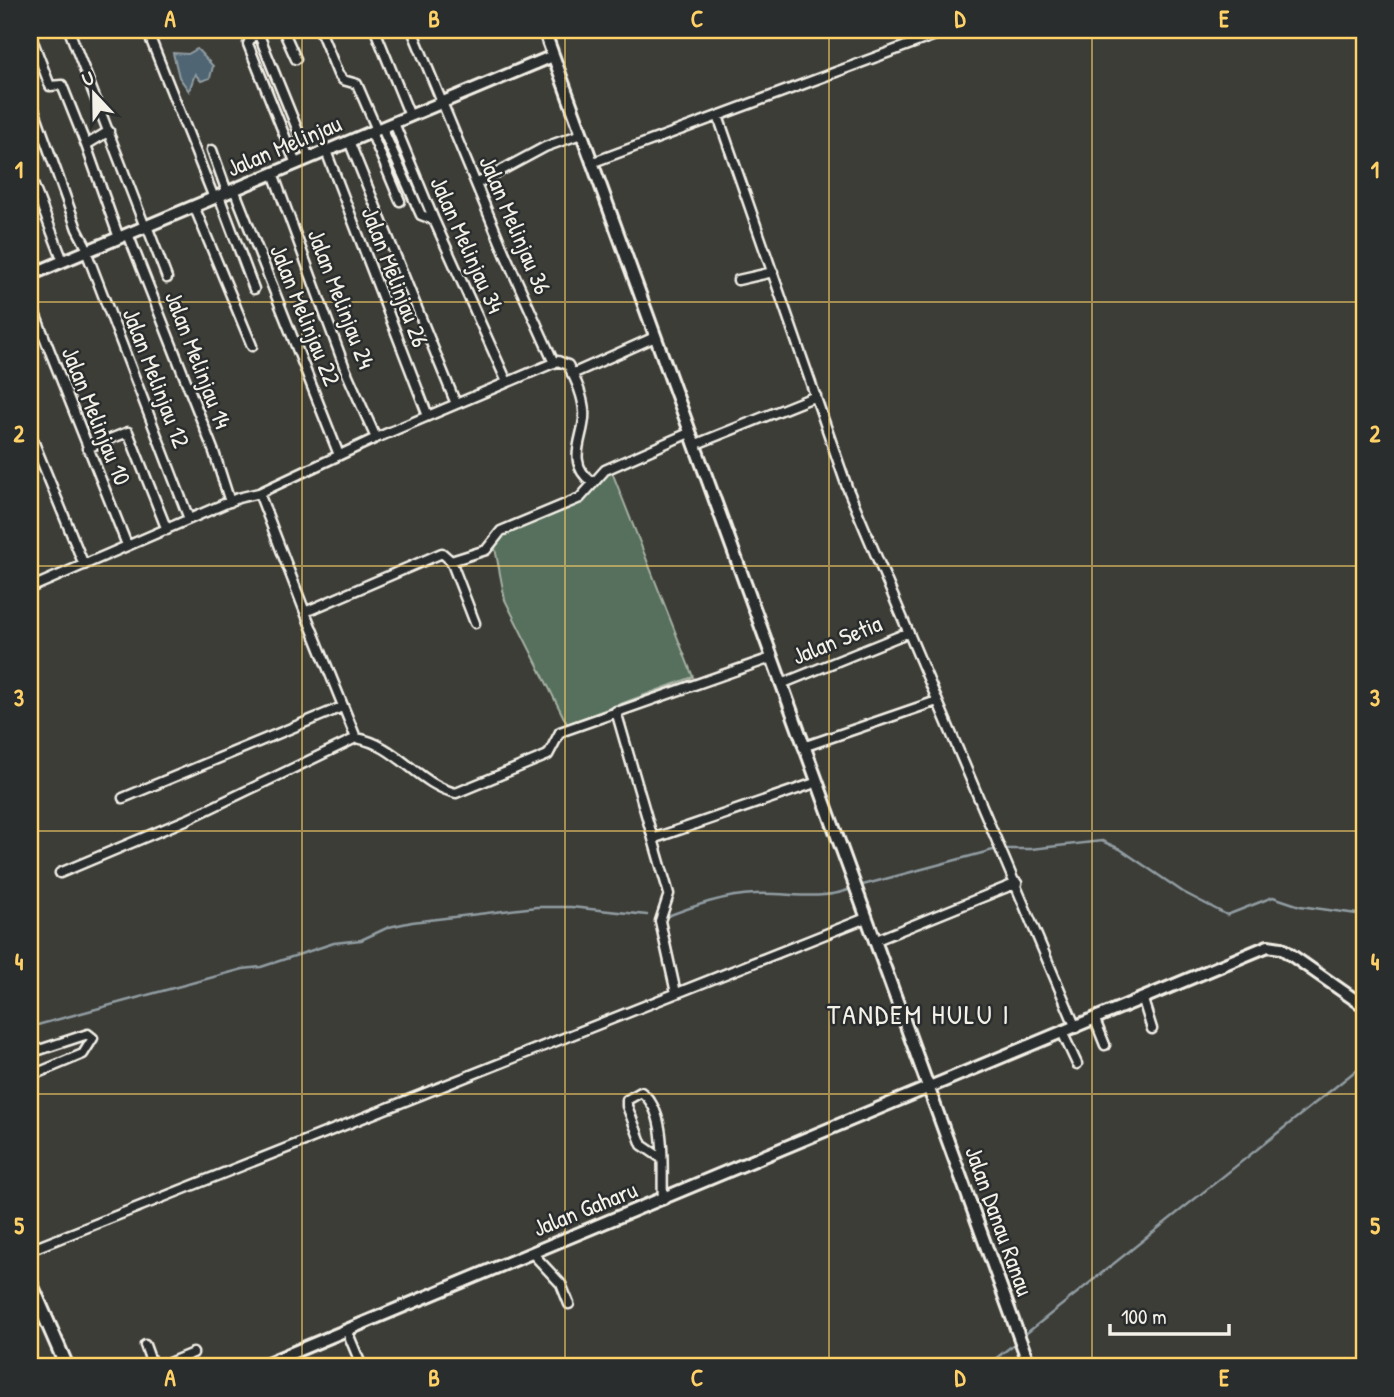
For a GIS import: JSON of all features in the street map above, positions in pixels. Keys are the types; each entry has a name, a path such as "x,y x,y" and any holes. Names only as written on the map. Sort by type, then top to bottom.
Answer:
{"main road":[{"path":"30,1282 67,1367"}],"street":[{"path":"69,30 167,278"},
{"path":"147,30 224,194"},
{"path":"283,30 296,59"},
{"path":"320,30 338,74 343,80 357,84 377,130 421,215 433,220"},
{"path":"375,30 410,116"},
{"name":"Jalan Melinjau 36","path":"412,30 554,363"},
{"name":"Jalan Danau Ranau","path":"544,30 815,783 1030,1367"},
{"path":"591,163 949,30"},
{"path":"296,164 248,44 251,37 258,32 309,158"},
{"name":"Jalan Melinjau 14","path":"34,44 50,86 62,85 214,452 230,502"},
{"name":"Jalan Melinjau","path":"34,273 554,56"},
{"name":"Jalan Melinjau 12","path":"30,98 77,229 189,519"},
{"path":"718,116 847,487 907,633 1006,857 1076,1028"},
{"name":"Jalan Melinjau 34","path":"394,122 433,220 507,382"},
{"path":"377,130 400,201"},
{"path":"86,145 109,131"},
{"path":"476,184 545,147 581,134"},
{"path":"349,141 456,404"},
{"path":"212,150 254,289"},
{"name":"Jalan Melinjau 26","path":"326,151 428,416"},
{"name":"Jalan Melinjau 24","path":"273,173 346,371 376,438"},
{"path":"30,176 63,261"},
{"name":"Jalan Melinjau 22","path":"224,194 340,455"},
{"path":"194,206 252,346"},
{"path":"30,245 34,273"},
{"path":"738,280 773,272"},
{"name":"Jalan Melinjau 10","path":"30,301 127,545"},
{"path":"572,374 655,337"},
{"path":"30,587 230,502 259,493 376,438 554,363 566,362 572,374 585,415 577,455 584,475 592,482"},
{"path":"694,445 816,396"},
{"path":"87,448 128,432 167,530"},
{"path":"30,433 83,565"},
{"path":"450,561 486,550 501,531 580,498 605,470 689,433"},
{"path":"259,493 356,738"},
{"path":"305,612 438,554 444,554 450,561 475,623"},
{"name":"Jalan Setia","path":"780,684 907,633"},
{"path":"60,873 188,819 356,738 379,746 439,786 456,793 539,759 553,748 560,732 771,658"},
{"path":"803,747 937,701"},
{"path":"123,799 342,707"},
{"path":"616,711 655,838 669,894 660,921 676,993"},
{"path":"655,838 815,783"},
{"path":"874,941 1017,883"},
{"path":"30,1250 866,918"},
{"name":"Jalan Gaharu","path":"258,1367 1273,945 1364,1006"},
{"path":"1143,1000 1152,1029"},
{"path":"1095,1020 1105,1045"},
{"path":"30,1053 88,1034 93,1036 83,1054 30,1076"},
{"path":"1063,1034 1077,1064"},
{"path":"661,1158 642,1145 627,1106 627,1100 642,1092 662,1131 663,1200"},
{"path":"533,1254 561,1284 569,1304"},
{"path":"347,1331 362,1367"},
{"path":"145,1345 153,1367"},
{"path":"159,1367 193,1353"}],"green space":[{"path":"612,472 693,677 567,724 505,600 495,548 499,535 585,497 601,478"}],"water":[{"path":"197,49 213,66 210,78 201,81 195,74 189,91 179,77 173,53 188,54"}],"waterway":[{"path":"1004,849 1031,849 1102,841 1120,849 1183,892 1227,915 1273,897 1300,906 1364,915"},
{"path":"859,886 997,849"},
{"path":"665,917 732,896 817,896 853,888"},
{"path":"30,1027 243,969 261,967 334,943 361,940 389,927 412,922 536,907 571,907 647,915"},
{"path":"1023,1336 1364,1064"},
{"path":"985,1367 1018,1341"}],"district":[{"name":"TANDEM HULU I","path":"919,1014"}]}
